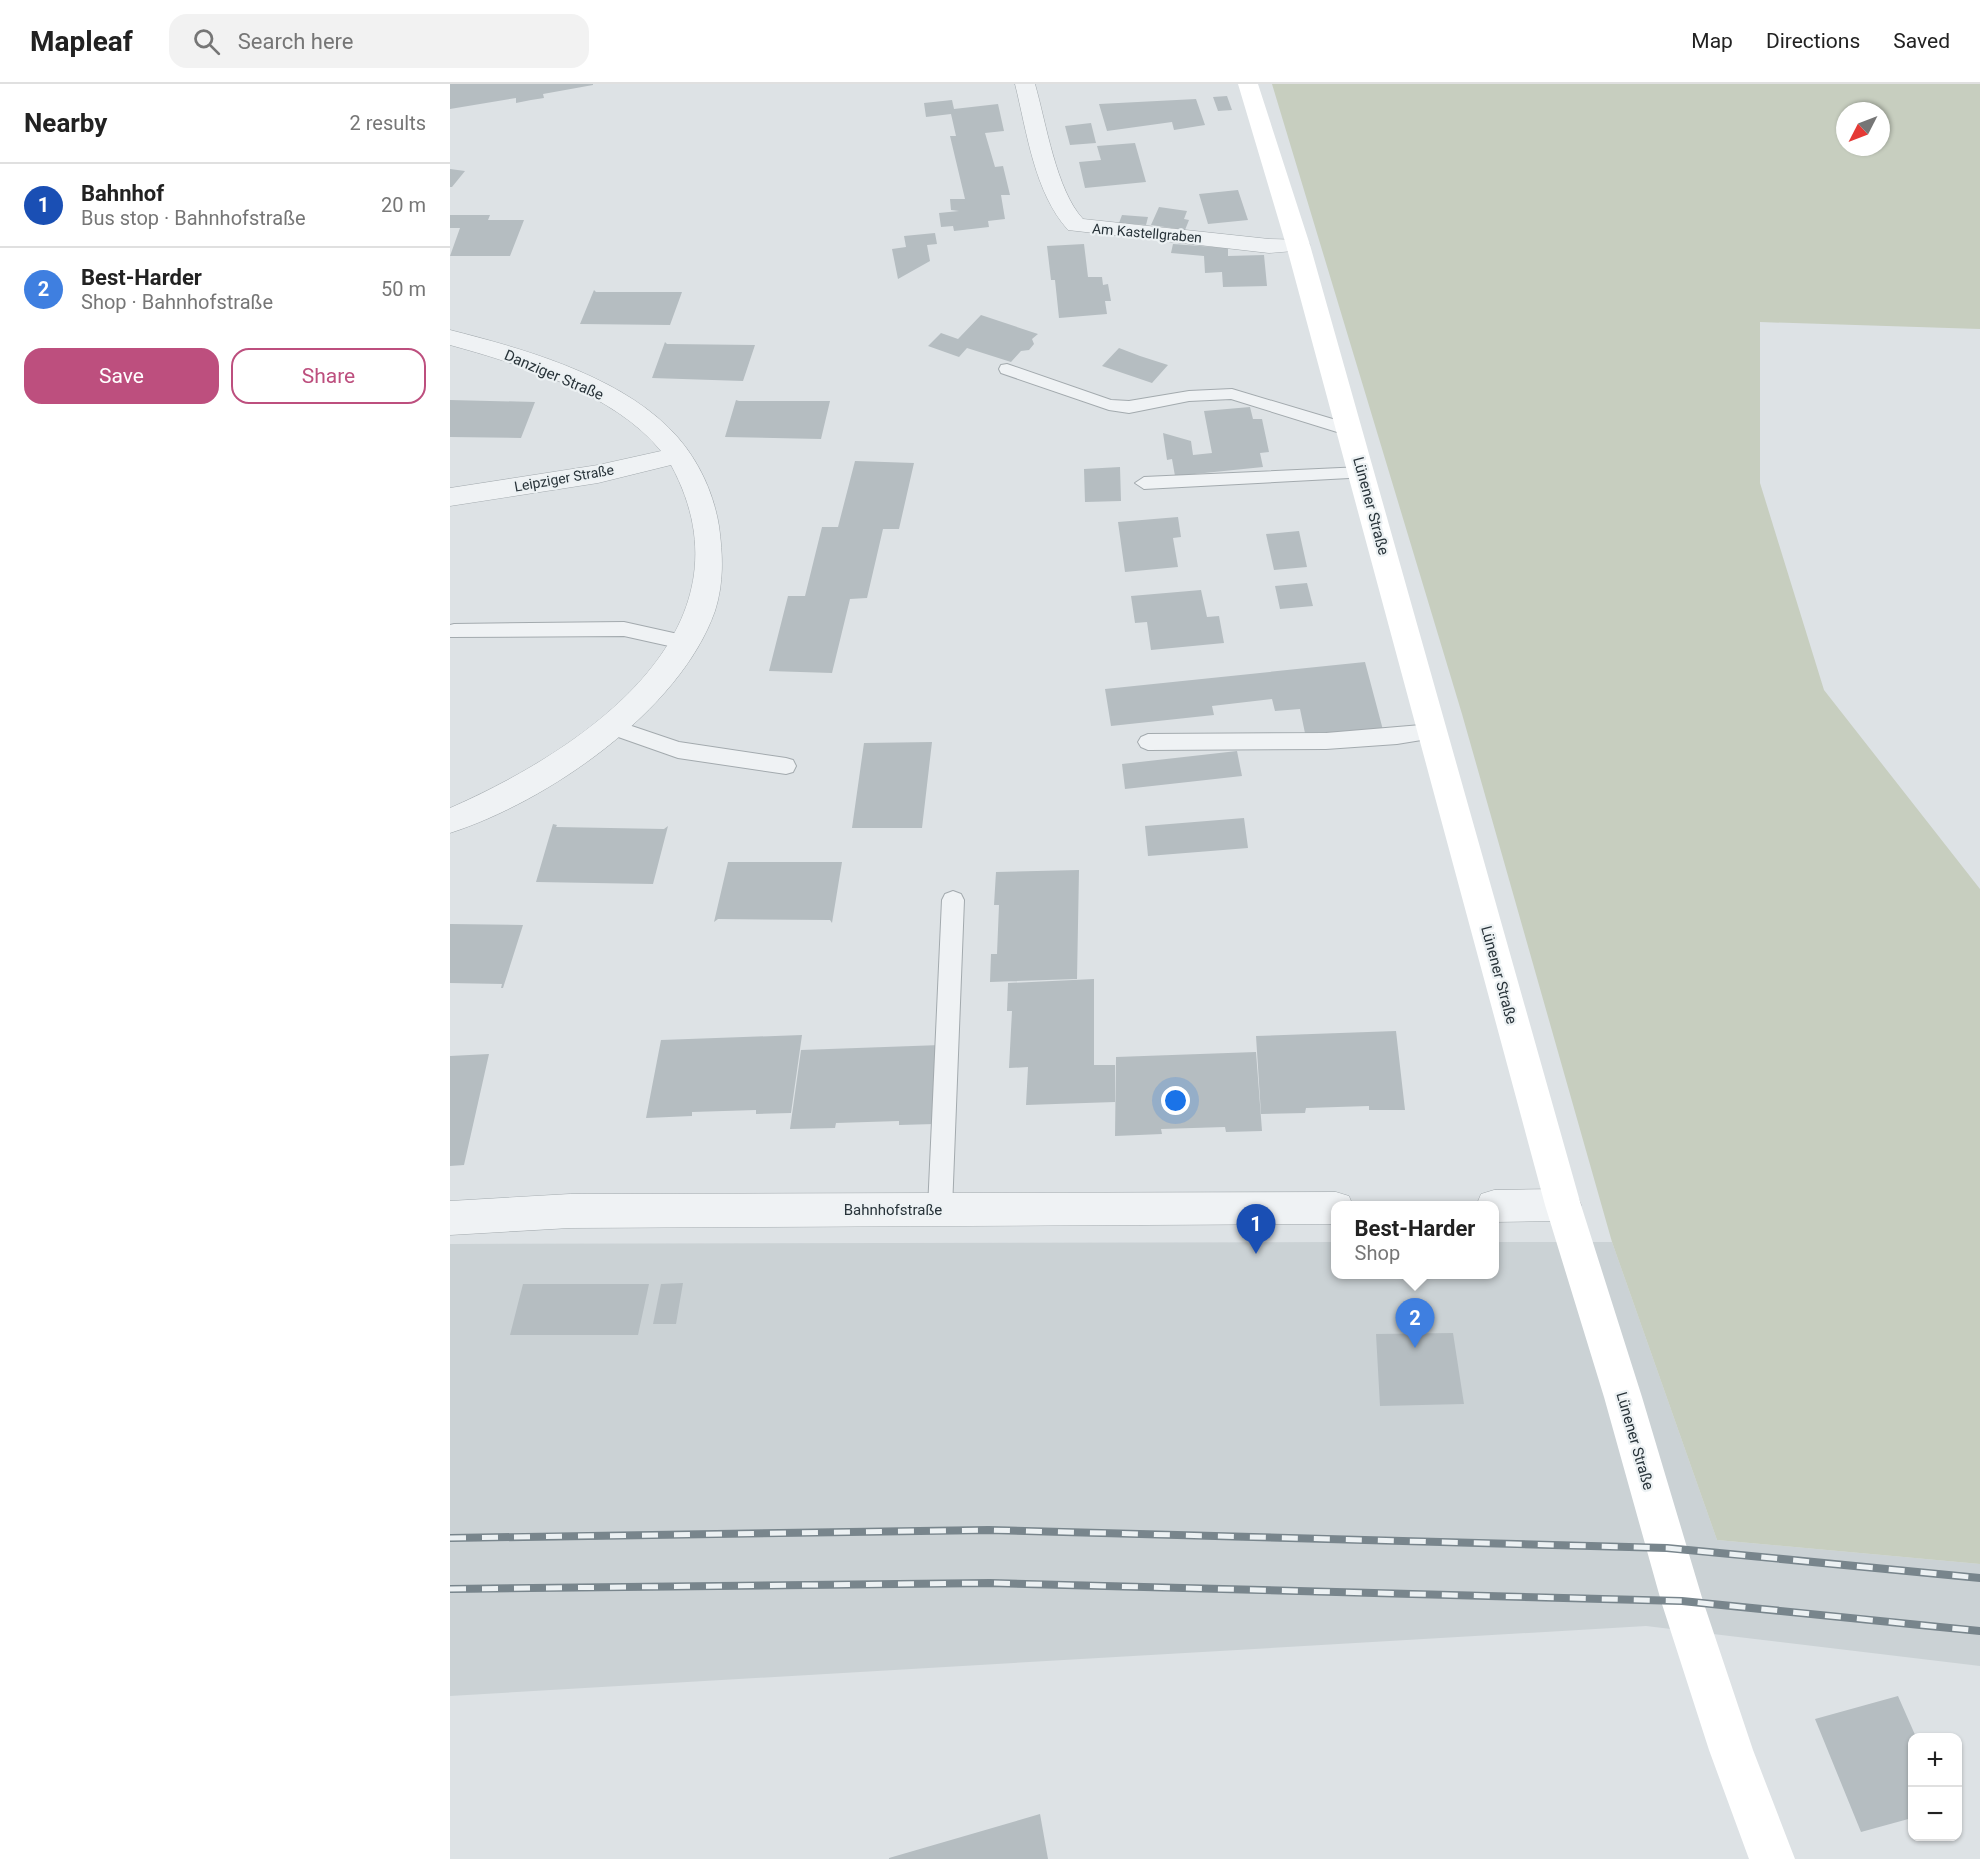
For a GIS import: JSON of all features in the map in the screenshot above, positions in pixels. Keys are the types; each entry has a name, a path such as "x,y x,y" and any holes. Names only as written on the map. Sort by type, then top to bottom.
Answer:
{"main road":[{"name":"Lünener Straße","path":"1248,84 1298,245 1350,430 1563,1205 1623,1397 1682,1601 1731,1750 1772,1859"}],"street":[{"name":"Am Kastellgraben","path":"1025,84 1049,170 1068,220 1076,225 1269,246 1298,245"},
{"name":"Danziger Straße","path":"450,337 525,361 601,393 653,426 678,454 697,491 710,529 711,578 687,643 661,679 611,727 557,768 481,809 450,821"},
{"name":"Leipziger Straße","path":"450,497 598,474 678,454"},
{"path":"1499,1206 1563,1205"},
{"name":"Bahnhofstraße","path":"450,1218 570,1211 1331,1209"}],"lane":[{"path":"1007,369 1109,405 1129,407 1189,396 1232,394 1350,430"},
{"path":"1144,483 1362,473"},
{"path":"454,631 624,629 687,643"},
{"path":"611,727 678,750 786,766"},
{"path":"1148,742 1256,741 1288,744 1376,740 1433,732"},
{"path":"940,1209 953,900"}],"shaded area":[{"path":"1331,1242 1331,1279 1499,1279 1499,1242 1612,1242 1717,1540 1980,1564 1980,1666 1646,1626 450,1696 450,1244"}],"green space":[{"path":"1272,84 1980,84 1980,329 1760,322 1760,483 1824,690 1980,889 1980,1564 1717,1540 1612,1242 1462,714"}],"building":[{"path":"450,84 593,85 543,94 544,98 516,103 516,98 450,109"},
{"path":"1227,96 1232,110 1218,111 1213,97"},
{"path":"1196,99 1205,125 1174,130 1172,122 1107,131 1099,104"},
{"path":"952,100 954,109 998,104 1004,131 985,133 995,167 1003,166 1010,195 1001,195 1005,219 988,221 989,227 954,231 953,226 941,227 939,213 959,211 951,210 950,199 965,199 950,136 956,136 951,114 926,117 924,103"},
{"path":"1091,123 1096,143 1070,145 1065,126"},
{"path":"1135,143 1146,182 1085,188 1079,162 1101,160 1097,146"},
{"path":"450,169 465,171 452,187 450,187"},
{"path":"1238,190 1248,220 1208,224 1199,194"},
{"path":"1159,207 1187,211 1184,219 1189,220 1185,230 1151,225"},
{"path":"450,215 490,215 488,220 524,220 510,256 450,256 460,228 450,228"},
{"path":"1122,215 1148,217 1146,225 1119,223"},
{"path":"935,233 937,244 927,245 930,261 898,279 892,249 906,247 904,236"},
{"path":"1084,244 1088,277 1102,277 1103,285 1108,284 1111,301 1105,301 1107,314 1059,318 1055,280 1051,280 1047,246"},
{"path":"1173,244 1228,248 1228,256 1264,255 1267,286 1223,287 1222,272 1205,273 1204,256 1171,253"},
{"path":"594,290 596,292 682,292 670,325 580,324"},
{"path":"981,315 1038,334 1032,339 1034,344 1029,350 1021,351 1011,362 967,348 959,357 928,346 941,333 958,339"},
{"path":"665,342 667,344 755,345 743,381 652,378"},
{"path":"1119,348 1168,365 1152,383 1102,366"},
{"path":"450,400 535,402 521,438 450,437"},
{"path":"736,400 830,401 821,439 725,437"},
{"path":"1250,407 1253,419 1262,419 1269,452 1260,453 1263,467 1175,476 1172,459 1167,460 1163,433 1191,441 1193,455 1212,453 1204,411"},
{"path":"855,461 914,463 899,529 883,529 867,598 850,599 832,673 769,671 788,596 805,596 822,527 838,527"},
{"path":"1120,467 1121,501 1085,502 1084,469"},
{"path":"1178,517 1181,537 1173,538 1178,567 1125,572 1118,522"},
{"path":"1299,531 1307,567 1274,570 1266,534"},
{"path":"1307,583 1313,606 1280,609 1275,586"},
{"path":"1201,590 1207,617 1219,616 1224,643 1151,650 1147,622 1135,623 1131,596"},
{"path":"1365,662 1383,730 1306,738 1300,709 1275,711 1272,699 1212,706 1214,715 1111,726 1105,689"},
{"path":"932,742 922,828 852,828 864,743"},
{"path":"1237,751 1242,776 1125,789 1122,764"},
{"path":"1244,818 1248,848 1148,856 1145,826"},
{"path":"553,824 557,825 556,827 664,829 668,826 653,884 536,882"},
{"path":"728,862 842,862 832,923 830,920 718,919 714,922"},
{"path":"1079,870 1077,979 990,982 991,954 997,954 999,905 994,905 996,872"},
{"path":"450,924 523,925 503,988 501,988 502,984 450,983"},
{"path":"1094,979 1094,1065 1115,1065 1115,1102 1026,1105 1028,1067 1009,1068 1012,1011 1007,1011 1008,983"},
{"path":"1396,1031 1405,1110 1369,1110 1369,1106 1306,1108 1305,1113 1261,1114 1256,1036"},
{"path":"802,1035 791,1113 756,1114 756,1110 692,1112 692,1116 646,1118 661,1040"},
{"path":"941,1045 935,1124 899,1125 899,1121 836,1123 835,1128 790,1129 801,1050"},
{"path":"1256,1052 1262,1131 1226,1132 1225,1127 1161,1129 1162,1134 1115,1136 1116,1057"},
{"path":"489,1054 464,1165 450,1166 450,1056"},
{"path":"683,1283 676,1324 653,1324 661,1284"},
{"path":"523,1284 649,1284 638,1335 510,1335"},
{"path":"1453,1333 1464,1404 1380,1406 1376,1334"},
{"path":"1898,1696 1914,1733 1908,1733 1908,1819 1861,1832 1815,1719"},
{"path":"1040,1814 1048,1859 889,1859 889,1858"}],"railway":[{"path":"450,1538 989,1530 1667,1548 1980,1578"},
{"path":"450,1589 990,1583 1682,1601 1980,1631"}],"place":[{"name":"Bahnhof","path":"1256,1254"},
{"name":"Best-Harder","path":"1415,1348"}]}
